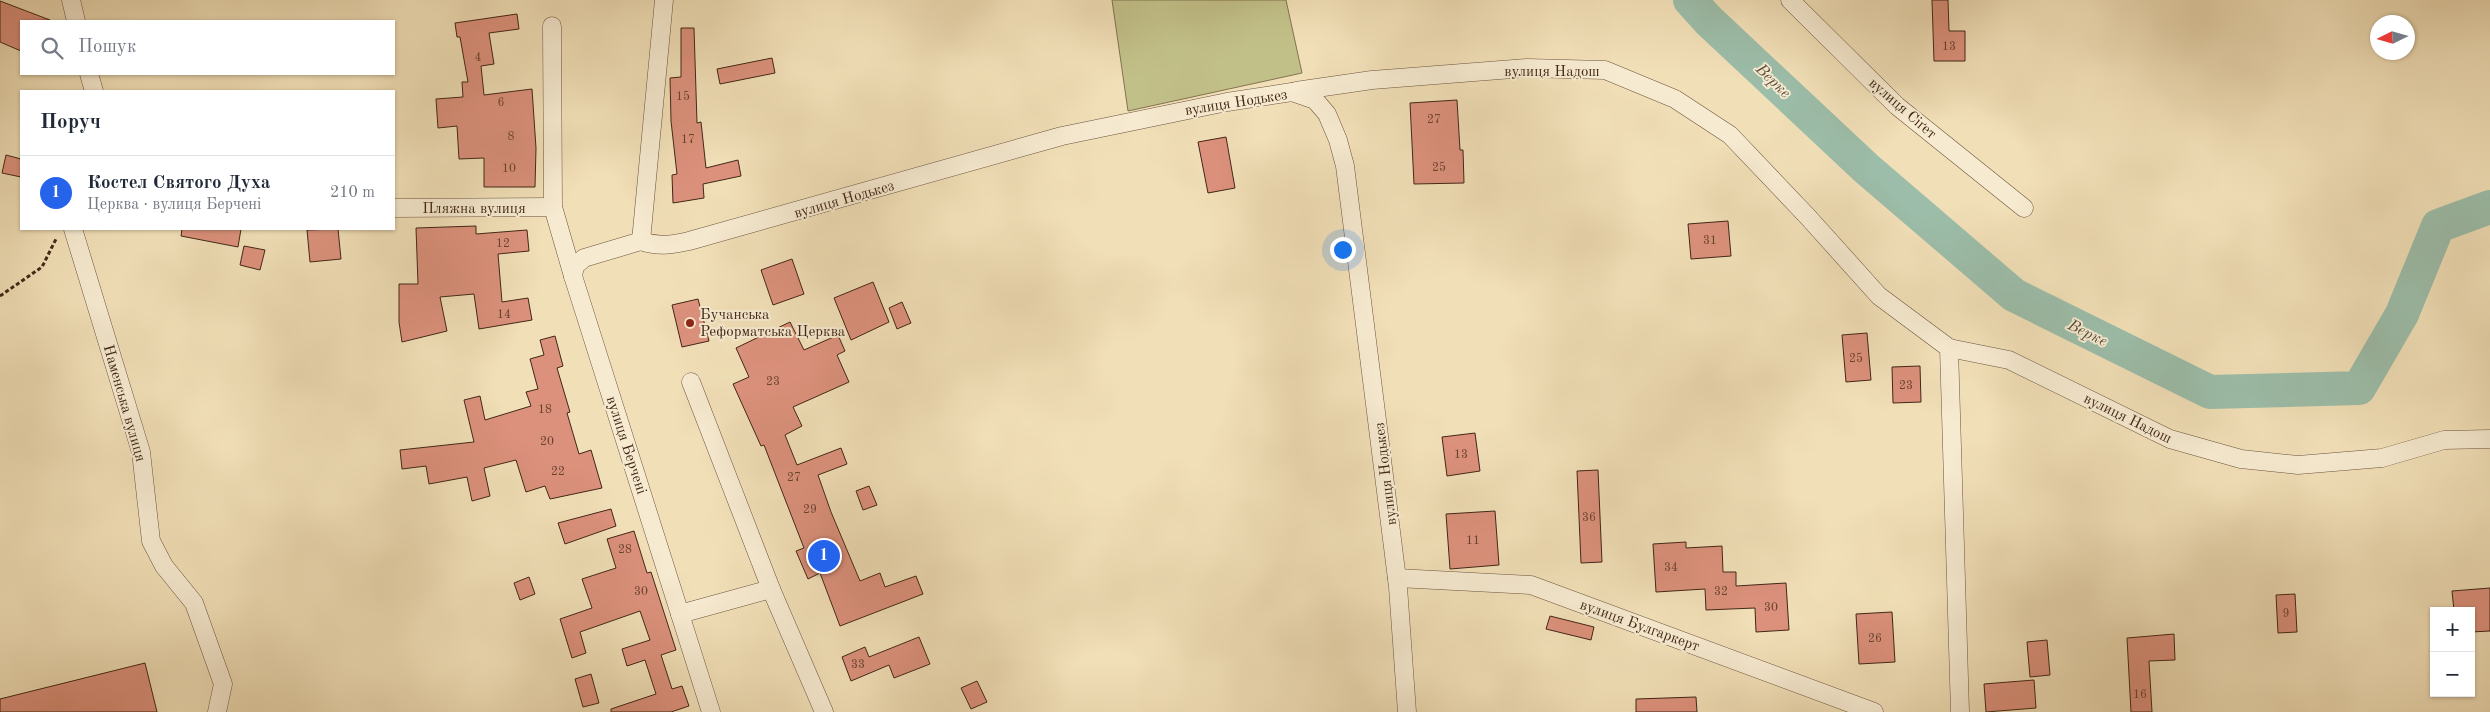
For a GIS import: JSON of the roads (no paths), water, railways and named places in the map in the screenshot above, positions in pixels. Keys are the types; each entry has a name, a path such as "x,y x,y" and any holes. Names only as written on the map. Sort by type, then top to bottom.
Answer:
{"street":[{"path":"72,0 76,20"},
{"path":"573,276 575,266 584,258 641,241 664,0"},
{"name":"вулиця Сіґет","path":"1790,0 1897,106 2024,208"},
{"name":"вулиця Берчені","path":"552,26 554,208 573,276 711,712"},
{"name":"вулиця Надош","path":"1292,92 1372,80 1508,70 1605,70 1676,99 1730,135 1808,217 1879,296 1949,348 2010,360 2170,439 2241,459 2298,465 2382,458 2444,440 2490,440"},
{"path":"89,75 94,90"},
{"name":"вулиця Нодькез","path":"641,241 652,245 675,244 1062,136 1227,102 1292,92 1315,100 1327,114 1346,166 1397,578 1407,712"},
{"name":"Пляжна вулиця","path":"395,208 554,208"},
{"name":"Наменська вулиця","path":"65,232 141,452 151,541 164,566 194,603 224,684 218,712"},
{"path":"1949,348 1960,712"},
{"path":"691,382 771,589 824,712"},
{"name":"вулиця Булгаркерт","path":"1397,578 1531,585 1874,712"},
{"path":"680,614 771,589"}],"waterway":[{"name":"Верке","path":"1690,0 1708,20 1867,169 2014,295 2210,392 2359,388 2402,314 2438,226 2490,207"}],"place":[{"name":"Бучанська Реформатська Церква","path":"690,323"},
{"name":"Костел Святого Духа","path":"824,556"}]}
